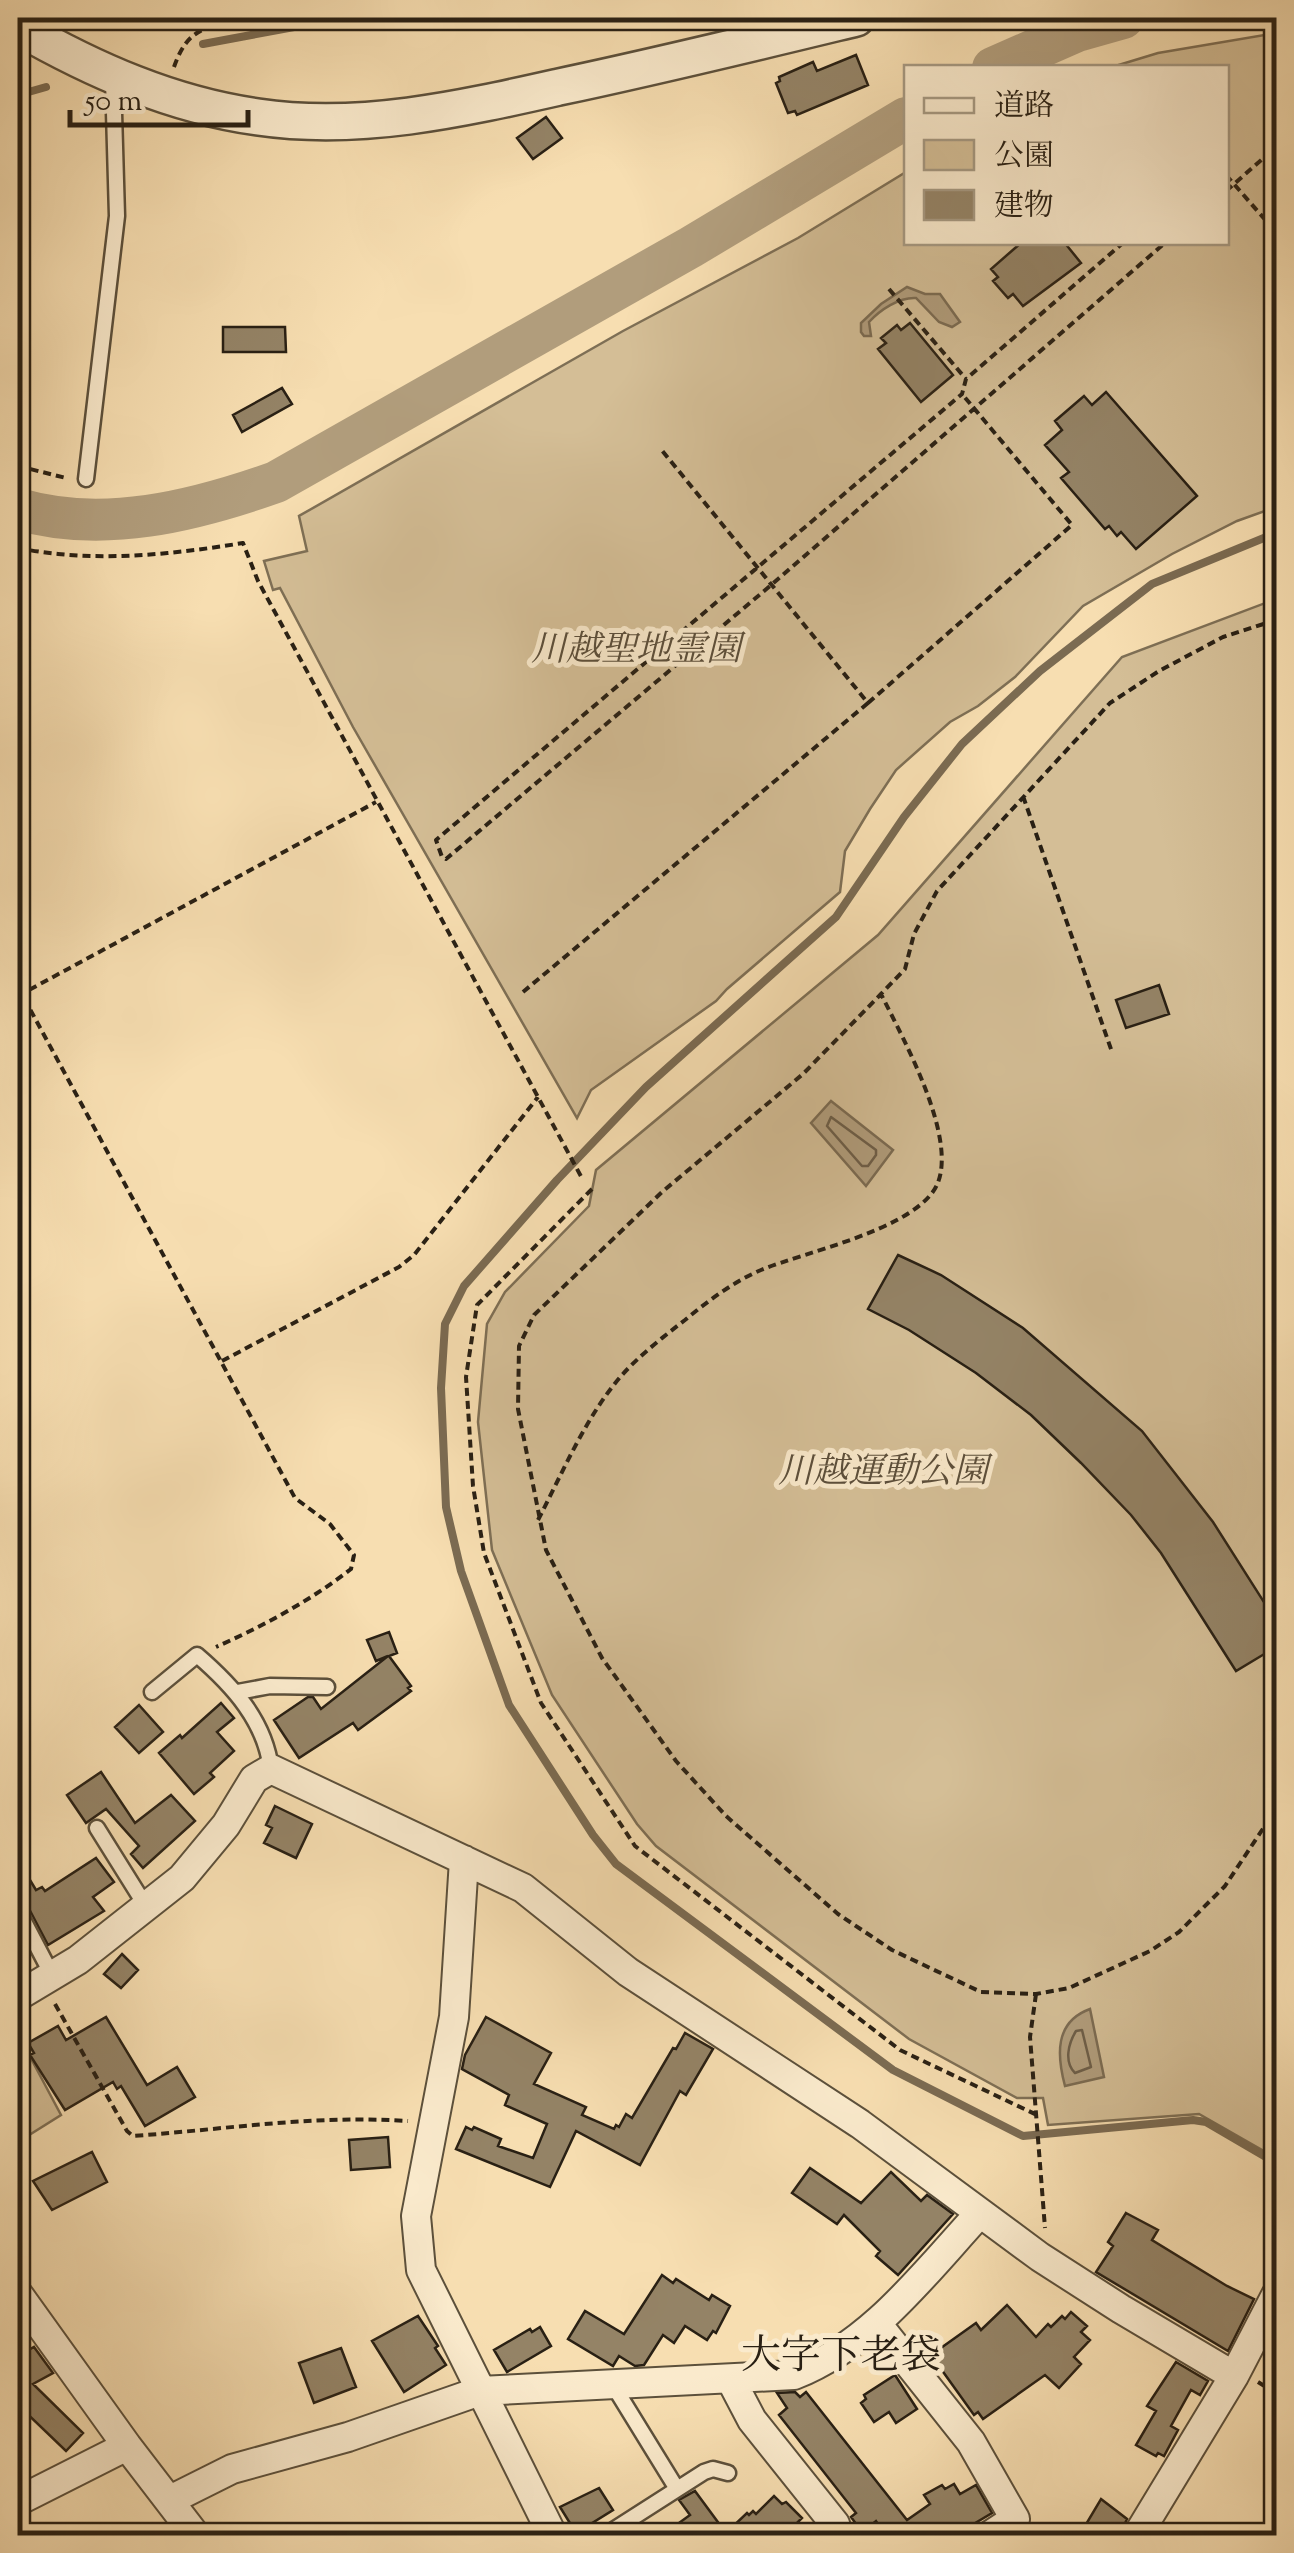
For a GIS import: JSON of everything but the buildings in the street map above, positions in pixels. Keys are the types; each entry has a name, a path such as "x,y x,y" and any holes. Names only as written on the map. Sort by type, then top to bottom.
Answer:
{"street":[{"path":"18,27 113,77 167,96 258,117 330,122 419,116 688,59 856,18"},
{"path":"37,1984 78,1960 182,1878 226,1825 254,1779 272,1769 524,1888 628,1972 860,2124 1040,2257 1120,2310 1234,2376"},
{"path":"464,1860 454,2016 416,2216 421,2270 553,2536"},
{"path":"170,2500 232,2469 348,2438 480,2391 794,2376 825,2363 878,2324 978,2214"},
{"path":"18,2294 196,2536"},
{"path":"1137,2536 1234,2376 1276,2295"},
{"path":"878,2324 971,2442 1015,2519 989,2536"},
{"path":"731,2380 752,2420 835,2524 840,2536"},
{"path":"18,2501 127,2446"}],"lane":[{"path":"86,478 118,216 113,77"},
{"path":"152,1692 197,1656 238,1692 269,1750 272,1769"},
{"path":"238,1692 270,1686 326,1687"},
{"path":"98,1828 147,1908"},
{"path":"18,1910 37,1984"},
{"path":"613,2385 678,2489"},
{"path":"604,2536 714,2468 728,2474"}],"path":[{"path":"167,96 175,64 188,37 237,18"},
{"path":"1229,188 1276,148"},
{"path":"1229,178 1276,232"},
{"path":"1121,245 966,379 962,394 436,840 442,858 446,859 770,586 1163,245"},
{"path":"889,288 966,379"},
{"path":"523,992 868,703 1072,525 962,394"},
{"path":"660,448 868,703"},
{"path":"18,466 68,478 86,478"},
{"path":"18,548 108,557 243,542 258,581 583,1180"},
{"path":"1276,620 1223,638 1159,670 1110,703 936,891 914,934 905,969 803,1074 662,1192 534,1315 519,1346 518,1409 546,1550 602,1658 676,1762 726,1816 838,1914 892,1950 981,1992 1036,1994 1068,1988 1150,1952 1179,1932 1225,1886 1276,1809"},
{"path":"1023,795 1112,1052"},
{"path":"20,995 376,802"},
{"path":"18,987 295,1498 330,1524 354,1555 352,1569 336,1580 256,1629 197,1656"},
{"path":"538,1520 594,1415 621,1376 661,1339 710,1300 755,1272 896,1222 934,1192 944,1154 924,1082 881,994"},
{"path":"221,1361 399,1267 414,1255 538,1096"},
{"path":"592,1189 477,1305 466,1377 472,1486 484,1553 541,1703 634,1846 900,2050 1037,2115"},
{"path":"37,1984 133,2136 260,2122 348,2118 433,2123"},
{"path":"1036,1994 1030,2037 1045,2234 1040,2257"}],"green space":[{"name":"川越聖地霊園","path":"1276,33 1276,507 1237,521 1172,554 1083,606 1015,677 950,722 896,770 870,809 845,851 840,892 716,1001 591,1090 577,1118 353,727 280,588 273,590 264,561 307,551 299,516 623,331 798,238 904,173 904,245 1229,245 1229,65 1119,65 1158,53"},
{"name":"川越運動公園","path":"1276,599 1276,2158 1199,2114 1048,2125 1043,2098 1017,2098 909,2039 656,1846 637,1824 552,1695 492,1550 478,1422 487,1324 505,1292 589,1206 596,1170 878,935 1122,657"},
{"path":"18,2034 61,2115 18,2142"}],"water":[{"path":"907,287 925,294 940,294 960,322 952,327 939,322 916,298 910,298 879,313 869,322 871,336 864,336 861,323"},
{"path":"831,1101 893,1150 866,1186 811,1123"},
{"path":"1090,2009 1104,2077 1065,2086 1060,2063 1064,2031 1078,2015"}],"waterway":[{"path":"203,44 343,18"},
{"path":"1000,65 1077,31 1123,18"},
{"path":"18,95 46,87"},
{"path":"18,509 83,519 148,516 213,502 276,482 691,247 904,119"},
{"path":"1276,533 1152,584 1040,671 962,744 904,817 836,917 646,1087 464,1286 445,1324 441,1388 446,1507 461,1571 509,1705 616,1864 893,2070 1023,2136 1193,2120 1206,2122 1276,2163"}],"district":[{"name":"大字下老袋","path":"841,2354"}]}
